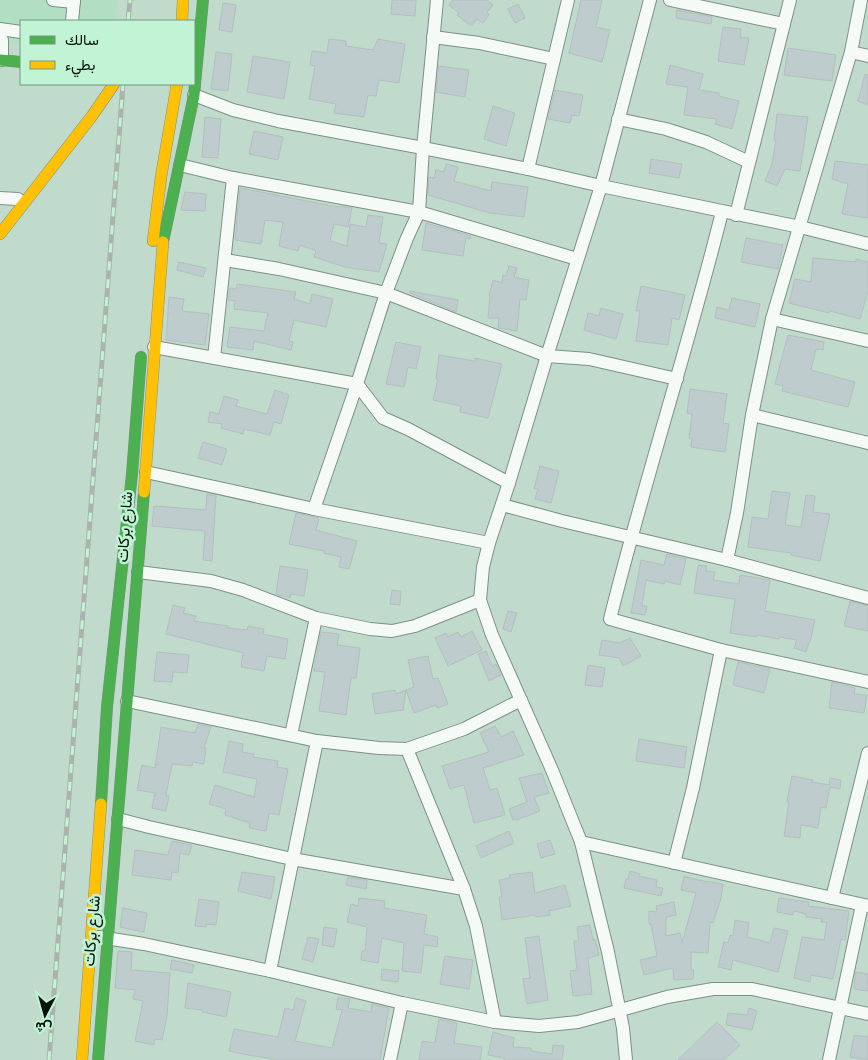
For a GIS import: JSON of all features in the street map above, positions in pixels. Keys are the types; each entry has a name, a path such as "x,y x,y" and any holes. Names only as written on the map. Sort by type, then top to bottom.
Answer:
{"main road":[{"path":"182,20 183,0"},
{"name":"شارع بركات","path":"195,78 203,0"},
{"path":"1,60 20,62"},
{"path":"0,220 70,129 96,99 103,85"},
{"path":"0,234 92,116 113,85"},
{"path":"147,298 161,177 177,85"},
{"name":"شارع بركات","path":"82,1060 100,828 107,707 132,474 162,248 195,85"},
{"name":"شارع بركات","path":"98,1060 146,472 148,347"}],"street":[{"path":"53,0 74,1 72,20"},
{"path":"314,509 386,293 407,238 420,212 423,148 437,0"},
{"path":"528,169 568,0"},
{"path":"626,1060 620,1009 581,842 552,770 492,635 480,600 483,567 489,543 601,186 650,0"},
{"path":"670,0 784,24"},
{"path":"736,214 790,0"},
{"path":"727,560 744,472 752,415 772,319 851,52 861,0"},
{"path":"0,29 20,32"},
{"path":"433,36 487,44 554,59"},
{"path":"0,37 2,40 1,60"},
{"path":"851,52 868,56"},
{"path":"194,95 233,110 278,121 528,169 722,212 800,227 868,244"},
{"path":"618,119 666,129 706,142 749,162"},
{"path":"180,165 232,178 420,212 577,260"},
{"path":"214,358 232,178"},
{"path":"0,198 18,199"},
{"path":"722,212 698,305 630,537 610,619 721,650 868,682"},
{"path":"225,260 288,271 386,293 547,356 589,359 677,379"},
{"path":"772,319 868,341"},
{"path":"148,347 357,384 383,418 395,422 509,483"},
{"path":"752,415 868,443"},
{"path":"146,472 314,509 489,543"},
{"path":"502,505 727,560 868,598"},
{"path":"138,572 211,581 243,590 316,618 370,629 392,631 414,626 480,600"},
{"path":"291,735 316,618"},
{"path":"674,863 721,650"},
{"path":"127,701 317,741 371,748 407,749 464,728 521,700"},
{"path":"270,971 317,741"},
{"path":"407,749 464,889 476,926 495,1022"},
{"path":"832,898 868,753"},
{"path":"118,819 149,828 292,859 464,889"},
{"path":"581,842 865,906 839,1008 829,1060"},
{"path":"91,936 144,944 270,971 402,1003 495,1022 539,1026 578,1022 667,997 713,989 752,989 868,1014"},
{"path":"390,1060 402,1003"}],"shaded area":[{"path":"0,0 117,0 116,20 20,20 20,45 0,43"}],"building":[{"path":"392,0 416,0 415,16 391,14"},
{"path":"453,0 487,0 493,5 487,12 489,15 483,23 477,19 471,26 457,15 459,13 449,5"},
{"path":"581,0 602,0 596,27 610,30 602,62 569,53"},
{"path":"223,3 236,5 232,32 219,30"},
{"path":"518,4 525,18 515,23 508,9"},
{"path":"677,10 712,17 711,24 676,18"},
{"path":"723,27 741,29 740,37 749,38 744,65 718,61"},
{"path":"329,39 346,41 346,46 373,50 378,39 405,44 399,83 379,80 376,96 368,95 364,117 334,113 336,104 309,99 315,66 310,65 312,51 327,53"},
{"path":"788,48 836,55 832,81 784,75"},
{"path":"216,52 232,54 228,91 211,89"},
{"path":"253,56 290,62 284,99 247,92"},
{"path":"670,65 703,74 699,90 719,93 719,96 739,101 732,129 715,124 717,119 684,115 688,87 666,84"},
{"path":"439,66 469,70 465,97 436,92"},
{"path":"865,74 868,75 868,105 858,101"},
{"path":"555,90 583,95 579,116 572,115 570,123 548,119"},
{"path":"493,106 515,113 506,146 484,139"},
{"path":"777,114 808,117 800,171 785,169 777,186 765,181 772,164 776,140 774,140"},
{"path":"205,117 221,119 218,158 202,157"},
{"path":"254,131 283,137 278,160 249,154"},
{"path":"651,159 682,164 679,178 649,173"},
{"path":"835,161 868,165 868,218 842,214 848,184 832,179"},
{"path":"446,164 458,167 454,181 491,191 492,182 528,187 524,217 490,213 428,195 429,177 434,178 436,170 444,172"},
{"path":"240,188 352,208 348,227 334,224 330,241 347,246 350,224 366,227 368,215 383,217 379,243 387,244 379,272 345,267 314,257 316,251 300,245 298,251 279,246 283,222 265,220 261,244 235,240"},
{"path":"185,192 206,194 205,211 181,210"},
{"path":"426,223 471,236 470,239 466,238 463,256 422,250"},
{"path":"746,238 783,245 778,269 741,262"},
{"path":"813,258 856,262 856,259 868,262 868,291 860,319 789,303 795,279 811,282"},
{"path":"179,262 206,268 203,277 177,270"},
{"path":"509,266 517,268 514,277 529,280 526,300 520,299 517,331 498,328 499,318 488,318 489,296 493,280 502,283 503,275 506,276"},
{"path":"237,284 296,292 294,299 310,304 312,294 333,299 326,327 294,320 289,341 293,342 291,350 254,341 253,350 227,347 230,327 264,331 268,313 234,309 235,301 228,300 230,288 236,289"},
{"path":"641,286 685,295 679,320 672,318 668,345 636,341 640,311 636,311"},
{"path":"410,291 458,300 456,312 410,293"},
{"path":"169,297 184,299 182,311 209,314 205,345 166,340"},
{"path":"732,298 760,304 755,327 715,318 717,307 729,310"},
{"path":"601,308 623,314 616,339 584,330 588,313 599,316"},
{"path":"788,335 824,342 823,350 816,349 811,370 855,382 848,407 782,391 783,386 775,384"},
{"path":"396,342 421,347 416,369 408,367 404,387 386,384"},
{"path":"439,355 475,361 475,358 502,364 488,418 460,412 461,406 433,400 438,379 436,379"},
{"path":"690,389 727,394 723,423 729,424 725,452 691,447 692,438 689,438 692,414 687,413"},
{"path":"275,390 289,395 281,424 274,422 270,435 244,429 243,434 221,428 222,424 208,422 210,412 219,414 224,396 238,400 236,406 267,414"},
{"path":"203,442 227,449 222,465 198,458"},
{"path":"540,466 559,471 551,503 535,499 538,489 534,489"},
{"path":"772,491 790,493 785,525 801,527 806,495 815,496 813,512 830,514 820,561 791,555 791,553 748,547 752,517 768,519"},
{"path":"207,494 216,496 212,561 203,560 205,531 152,526 154,506 206,510"},
{"path":"296,513 319,518 316,530 357,541 349,569 339,567 341,557 324,553 324,551 289,544"},
{"path":"667,554 686,559 680,585 665,581 664,584 646,580 642,606 647,606 645,615 631,613 641,560 664,565"},
{"path":"698,565 707,566 706,571 715,572 713,580 739,584 740,575 770,580 765,611 815,620 806,652 794,648 797,640 730,633 735,599 694,593"},
{"path":"280,566 308,570 304,596 291,594 290,598 276,594"},
{"path":"392,590 401,591 400,605 390,604"},
{"path":"850,601 868,606 868,631 844,626"},
{"path":"173,605 185,608 183,613 196,616 194,621 228,626 228,628 247,630 248,626 264,629 263,634 288,639 285,659 267,656 264,671 241,667 243,653 166,634"},
{"path":"508,611 517,613 511,632 503,629"},
{"path":"472,631 482,650 448,666 435,638 446,633 448,637 458,632 461,637"},
{"path":"321,632 339,634 337,645 360,648 356,678 351,678 346,715 319,711 325,672 314,671"},
{"path":"630,638 641,656 623,666 619,658 599,655 602,640 620,643"},
{"path":"486,651 492,666 496,664 501,675 489,681 478,654"},
{"path":"157,652 189,655 187,673 173,672 172,682 154,681"},
{"path":"428,656 433,679 438,678 448,704 437,708 436,705 414,713 406,690 414,687 408,660"},
{"path":"738,662 770,669 764,693 733,685"},
{"path":"588,665 605,668 602,687 585,685"},
{"path":"832,682 855,688 854,694 867,695 864,713 829,708"},
{"path":"395,690 396,694 406,690 403,710 375,714 372,694"},
{"path":"198,724 211,727 204,748 206,748 204,764 193,762 192,766 172,764 166,795 169,796 166,811 152,808 155,793 137,790 142,765 155,768 161,727 195,733"},
{"path":"495,726 501,737 513,731 524,755 483,768 490,790 497,788 505,815 474,823 464,785 450,789 442,766 489,752 480,733"},
{"path":"639,739 687,747 684,768 636,761"},
{"path":"229,741 243,744 242,752 254,754 253,757 278,761 277,767 288,769 279,815 269,813 266,831 249,828 250,823 225,815 226,809 209,804 215,785 254,797 257,779 223,772"},
{"path":"542,773 549,793 534,797 540,811 513,820 509,809 527,802 519,778"},
{"path":"792,776 829,785 830,778 841,780 840,789 830,787 826,808 821,807 818,828 801,825 800,838 784,836 789,802 787,801"},
{"path":"509,831 514,843 481,858 476,846"},
{"path":"550,840 555,854 541,858 537,844"},
{"path":"172,841 192,845 189,855 180,853 178,873 172,872 171,880 132,875 135,850 168,855"},
{"path":"630,871 640,874 639,876 657,880 656,887 663,888 661,896 624,888"},
{"path":"242,872 275,877 271,899 238,891"},
{"path":"532,872 535,893 565,885 571,906 549,911 550,915 536,917 535,915 502,920 499,897 502,897 499,880 510,878 509,875"},
{"path":"684,876 723,884 721,899 713,923 710,922 708,953 691,952 691,969 694,970 693,979 674,980 673,968 644,975 640,960 657,956 651,924 649,924 649,911 657,912 656,906 674,902 676,915 666,917 666,936 680,933 682,943 696,893 681,890"},
{"path":"348,877 367,880 366,889 346,885"},
{"path":"359,898 385,901 384,908 427,915 424,934 438,937 437,947 424,945 421,973 402,971 404,943 382,938 378,963 361,960 362,951 365,951 367,927 347,922 351,904 358,906"},
{"path":"779,898 809,902 808,906 849,911 845,940 841,939 833,979 811,975 810,982 794,978 802,937 824,940 827,922 821,922 822,919 806,917 806,914 794,911 793,915 777,912"},
{"path":"199,899 219,902 216,925 206,924 206,927 195,926"},
{"path":"123,908 147,913 144,932 120,927"},
{"path":"735,920 749,923 747,937 770,943 774,928 788,931 778,972 733,960 731,970 718,967 724,942 728,943 730,935 733,936"},
{"path":"590,925 599,955 588,958 592,994 573,996 570,971 577,970 574,941 579,941 577,927"},
{"path":"324,927 337,929 334,947 322,945"},
{"path":"539,936 548,1000 527,1004 523,979 530,978 525,938"},
{"path":"308,937 319,939 313,962 302,959"},
{"path":"118,951 132,952 131,970 170,973 167,1016 162,1040 155,1039 154,1045 135,1041 143,1001 133,999 135,990 115,988"},
{"path":"445,956 473,960 469,989 440,984"},
{"path":"172,960 194,965 192,973 170,969"},
{"path":"382,969 399,971 398,982 381,980"},
{"path":"856,972 868,974 867,991 854,989"},
{"path":"188,983 231,992 226,1017 202,1012 202,1010 185,1008"},
{"path":"296,998 306,1001 295,1041 332,1048 342,1010 336,1009 338,998 350,999 348,1008 371,1012 372,1004 389,1008 380,1060 280,1060 229,1051 234,1029 278,1037 285,1008 293,1010"},
{"path":"749,1008 757,1011 752,1030 726,1025 728,1013 747,1015"},
{"path":"439,1019 457,1023 454,1043 482,1047 480,1060 419,1060 422,1041 435,1043"},
{"path":"717,1022 740,1045 724,1060 678,1060"},
{"path":"493,1032 514,1038 513,1047 531,1048 531,1051 552,1054 553,1045 564,1046 562,1060 504,1060 504,1058 488,1055"},
{"path":"854,1035 868,1037 868,1060 850,1057"}],"railway":[{"path":"128,20 130,0"},
{"path":"49,1060 123,85"}],"traffic: fast":[{"path":"195,84 203,0"},
{"path":"0,60 20,62"},
{"path":"163,242 195,85"},
{"path":"101,804 107,707 132,474 141,357"},
{"path":"98,1060 144,492"}],"traffic: slow":[{"path":"182,20 183,0"},
{"path":"0,234 92,116 113,85"},
{"path":"153,241 161,177 177,85"},
{"path":"144,492 163,242"},
{"path":"82,1060 101,804"}]}
